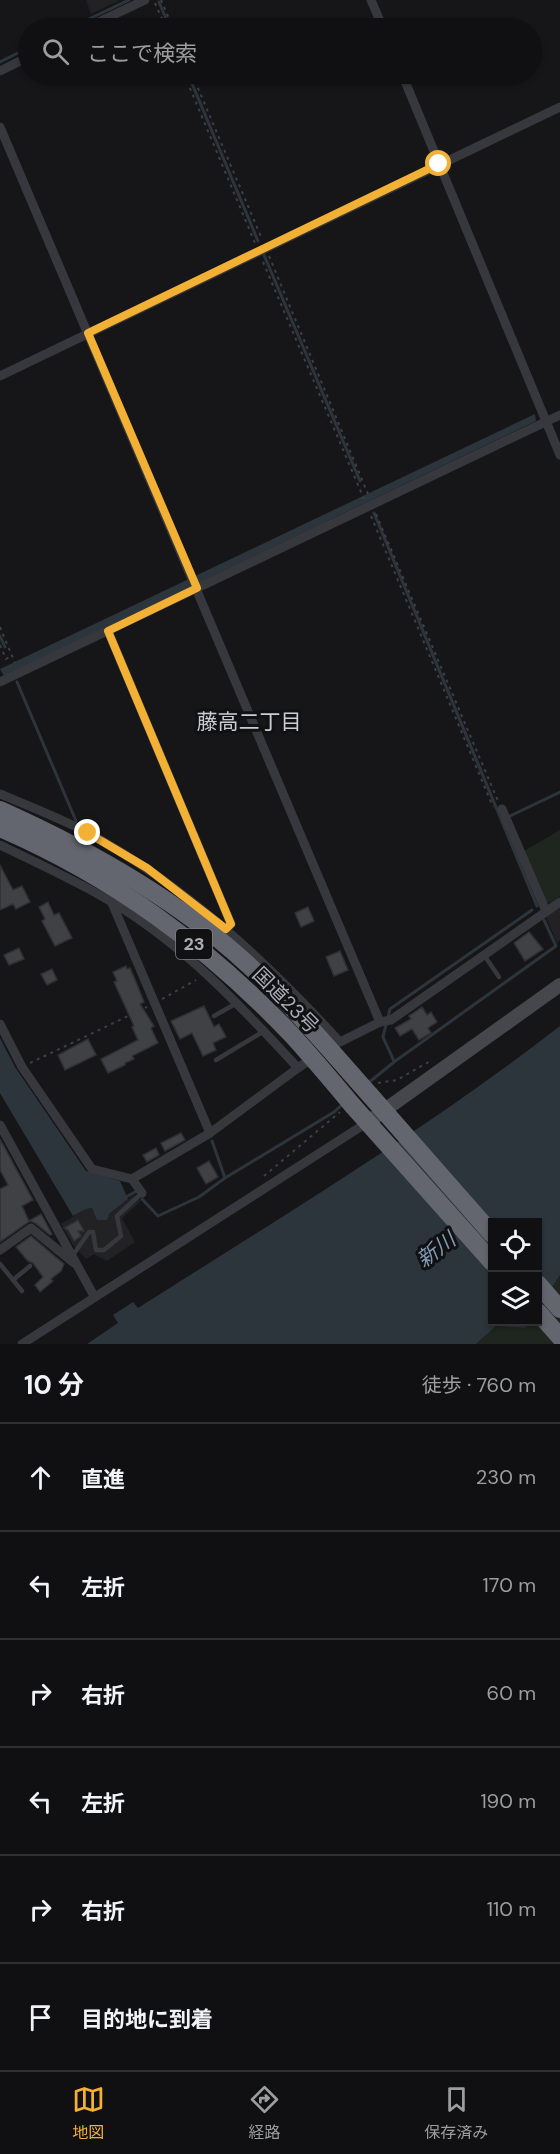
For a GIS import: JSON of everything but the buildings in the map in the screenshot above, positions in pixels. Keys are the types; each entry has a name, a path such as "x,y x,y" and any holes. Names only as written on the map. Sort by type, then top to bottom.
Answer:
{"highway":[{"name":"国道23号","path":"0,810 48,831 145,887 244,961 279,994 488,1229"},
{"name":"国道23号","path":"0,828 42,846 94,874 172,927 230,974 291,1035 488,1258"},
{"path":"542,1289 560,1309"},
{"path":"542,1317 560,1337"}],"street":[{"path":"107,18 145,0"},
{"path":"371,0 379,18"},
{"path":"0,71 18,62"},
{"path":"406,84 560,455"},
{"path":"0,376 560,107"},
{"path":"0,127 385,1021"},
{"path":"0,682 108,631 195,583 370,506 560,415"},
{"path":"108,631 231,924 226,929"},
{"path":"0,794 88,833 147,868 226,929 279,978 339,1041"},
{"path":"499,811 546,911"},
{"path":"0,845 62,874 112,902 164,938 207,973 297,1068"},
{"path":"112,902 210,1133"},
{"path":"132,1179 210,1133 297,1068 339,1041 385,1021 560,902"},
{"path":"22,1344 94,1296 370,1125 560,985"},
{"path":"0,1024 22,1067 92,1169 132,1179 142,1193"},
{"path":"0,1125 94,1296"},
{"path":"0,1250 31,1228 80,1269"}],"lane":[{"path":"484,955 499,976"},
{"path":"214,1017 237,1003"},
{"path":"216,1060 264,1031"},
{"path":"73,1255 89,1232 93,1232 96,1250 104,1250 122,1236 117,1216 142,1193"},
{"path":"0,1264 22,1291"},
{"path":"13,1280 30,1266"}],"path":[{"path":"154,0 162,18"},
{"path":"161,0 169,18"},
{"path":"188,84 367,492"},
{"path":"196,84 362,494"},
{"path":"370,506 499,811"},
{"path":"370,506 499,811"},
{"path":"0,627 13,658 6,659 0,645"},
{"path":"22,1067 155,1003 207,973"}],"shaded area":[{"path":"86,0 120,0 91,14"},
{"path":"560,830 560,896 550,903 546,902 524,851"},
{"path":"560,907 560,940 557,943 546,917"},
{"path":"134,1195 141,1201 122,1218 135,1242 107,1261 94,1254 86,1259 73,1245 61,1224 86,1209 92,1208 96,1216 109,1214"},
{"path":"560,1275 560,1344 476,1344 496,1326 525,1328 526,1326 542,1326 542,1303"}],"water":[{"path":"535,414 536,421 4,676 0,669"},
{"name":"新川","path":"560,1026 560,1275 542,1303 542,1218 488,1218 488,1326 496,1326 476,1344 87,1344 118,1323 113,1315 133,1302 138,1308 352,1172 509,1064"},
{"path":"0,1038 15,1067 86,1171 120,1181 128,1199 109,1214 107,1220 97,1220 92,1208 73,1216 0,1093"},
{"path":"496,1326 526,1326 525,1328"}],"waterway":[{"path":"91,18 129,0"},
{"path":"159,2 166,18"},
{"path":"0,62 18,53"},
{"path":"192,84 258,241"},
{"path":"264,255 360,481"},
{"path":"374,513 537,906"},
{"path":"0,636 5,647"},
{"path":"17,682 76,821"},
{"path":"510,816 560,792"},
{"path":"394,1061 383,1037 390,1009 532,910"},
{"path":"367,1084 394,1062 556,946 544,920"},
{"path":"142,1199 158,1216 199,1197 225,1178 334,1112 344,1103"},
{"path":"212,1141 225,1178"},
{"path":"124,1198 135,1192"}],"district":[{"name":"藤高二丁目","path":"249,722"}],"route":[{"path":"88,833 147,868 226,929 231,924 108,631 197,588 88,333 439,164"}]}
